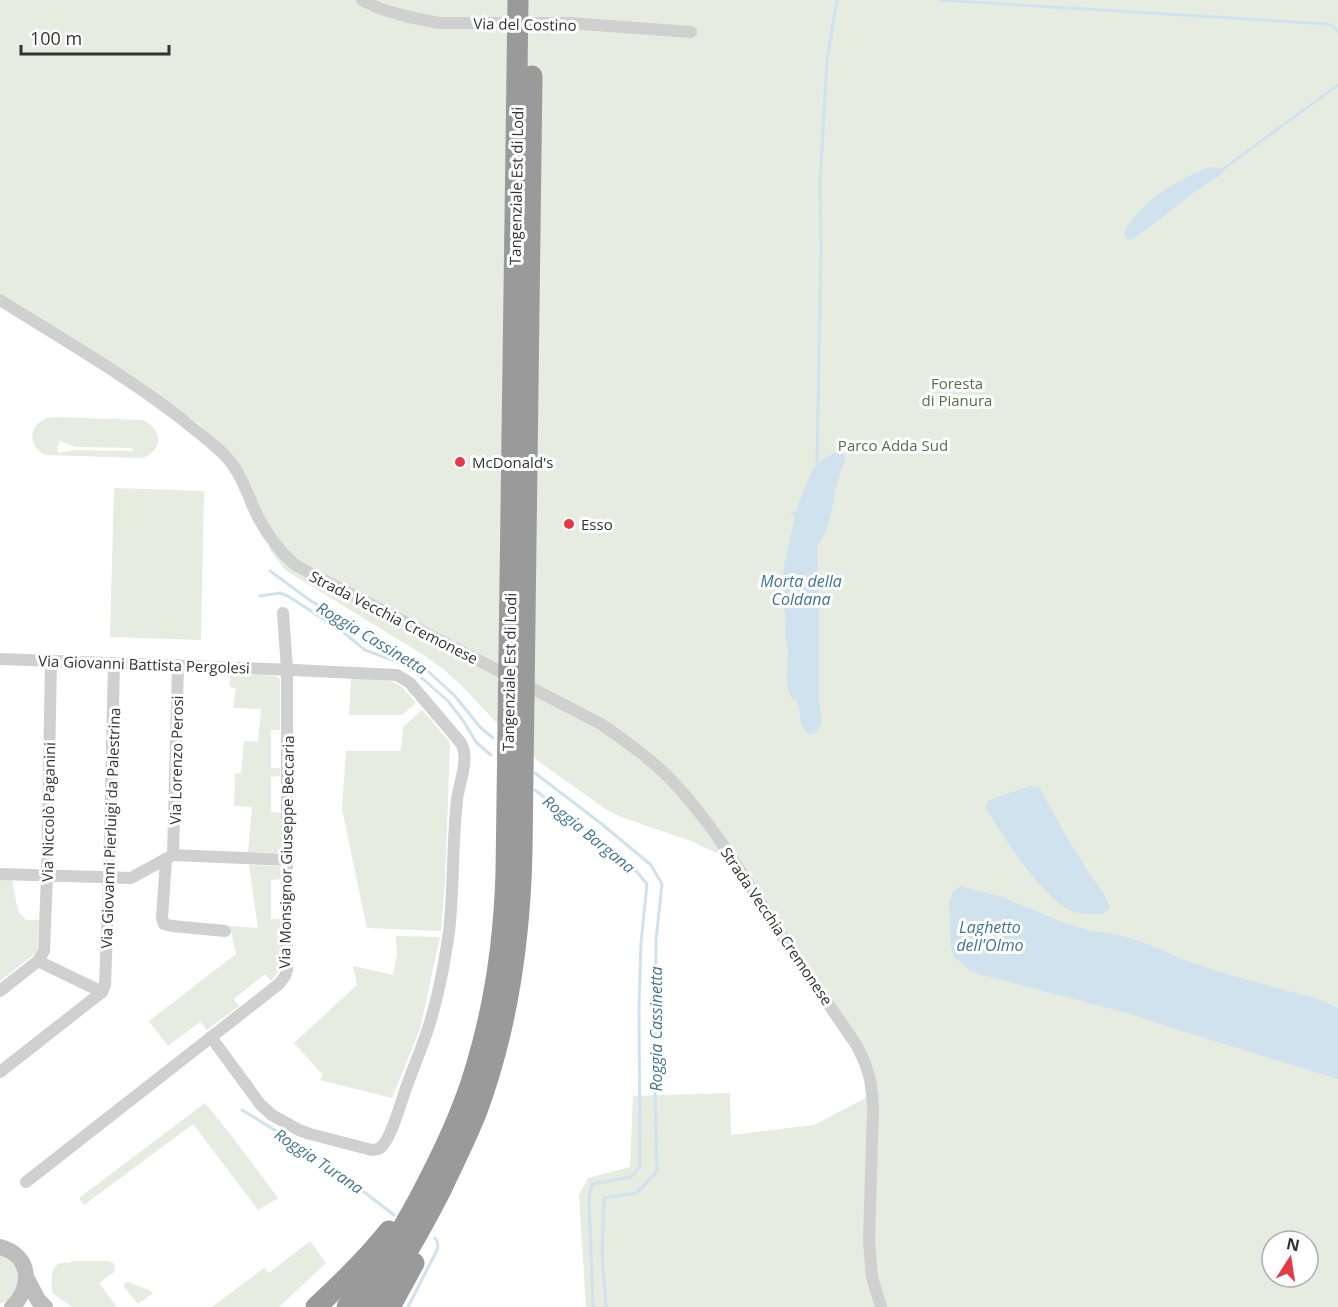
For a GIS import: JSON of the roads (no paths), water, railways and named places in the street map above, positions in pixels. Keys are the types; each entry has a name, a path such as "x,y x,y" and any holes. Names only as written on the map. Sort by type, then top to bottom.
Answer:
{"highway":[{"name":"Tangenziale Est di Lodi","path":"347,1307 363,1289 398,1239 440,1157 472,1079 485,1035 497,975 505,912 518,0"},
{"name":"Tangenziale Est di Lodi","path":"367,1307 410,1248 461,1150 487,1082 504,1017 515,954 521,894 533,0"},
{"path":"390,1307 460,1171 461,1150"},
{"path":"316,1307 376,1248 401,1215 425,1173 440,1157"}],"street":[{"name":"Via del Costino","path":"362,0 381,9 439,23 569,23 691,32"},
{"name":"Strada Vecchia Cremonese","path":"0,300 134,385 215,446 234,466 271,539 282,554 296,565 601,724 641,754 674,783 700,813 742,873 785,942 857,1046 865,1063 870,1079 873,1108 869,1241 872,1277 881,1307"},
{"name":"Via Monsignor Giuseppe Beccaria","path":"26,1182 279,984 285,976 287,970 288,860 287,669 283,613"},
{"name":"Via Giovanni Battista Pergolesi","path":"0,659 396,675 410,683 464,748 463,770 457,801 449,931 433,1012 397,1116 385,1142 372,1150 310,1134 272,1115 260,1104 211,1037"},
{"name":"Via Niccolò Paganini","path":"38,961 44,951 51,661"},
{"name":"Via Giovanni Pierluigi da Palestrina","path":"102,992 105,985 109,878 114,663"},
{"name":"Via Lorenzo Perosi","path":"178,665 170,857 162,918 164,924 172,926 225,932"},
{"path":"0,874 131,878 170,857 288,860"},
{"path":"0,991 38,961 102,992 0,1072"},
{"path":"2,1246 18,1257 34,1294 45,1307"},
{"path":"12,1307 20,1300 25,1289 26,1277"}],"water":[{"path":"1210,167 1224,171 1148,228 1127,240 1124,233 1131,221 1150,201 1185,178"},
{"name":"Morta della Coldana","path":"840,452 844,453 845,459 825,533 817,547 819,701 822,722 815,733 810,735 801,723 798,705 796,700 792,699 788,689 786,617 782,600 784,565 795,516 790,513 795,512 813,468 822,460"},
{"name":"Laghetto dell'Olmo","path":"1030,786 1039,787 1089,873 1106,897 1110,908 1103,914 1078,913 1058,902 1023,864 985,807 989,800"},
{"name":"Laghetto dell'Olmo","path":"960,886 1002,897 1069,925 1120,935 1216,971 1321,1000 1338,1008 1338,1079 1134,1015 972,972 954,957 951,948 949,903 952,893"}],"waterway":[{"path":"817,466 820,182 827,61 837,0"},
{"path":"940,0 1327,24 1338,31"},
{"path":"1223,169 1338,85"},
{"name":"Roggia Cassinetta","path":"270,571 311,601 429,672 455,696 480,727 493,738"},
{"name":"Roggia Bargana","path":"260,596 280,593 288,596 343,632 365,650 414,671 448,701 476,742 491,755"},
{"name":"Roggia Cassinetta","path":"535,773 651,865 662,884 656,940 657,1171 637,1193 604,1198 602,1253 606,1307"},
{"name":"Roggia Bargana","path":"535,790 631,865 647,884 641,943 639,1006 640,1166 631,1177 592,1184 589,1197 593,1307"},
{"name":"Roggia Turana","path":"242,1110 317,1156 394,1215"},
{"name":"Roggia Turana","path":"408,1307 437,1250 438,1244 435,1238"}],"place":[{"name":"McDonald's","path":"460,462"},
{"name":"Esso","path":"569,524"}],"park label":[{"name":"Foresta di Pianura","path":"957,392"},
{"name":"Parco Adda Sud","path":"893,445"}]}
